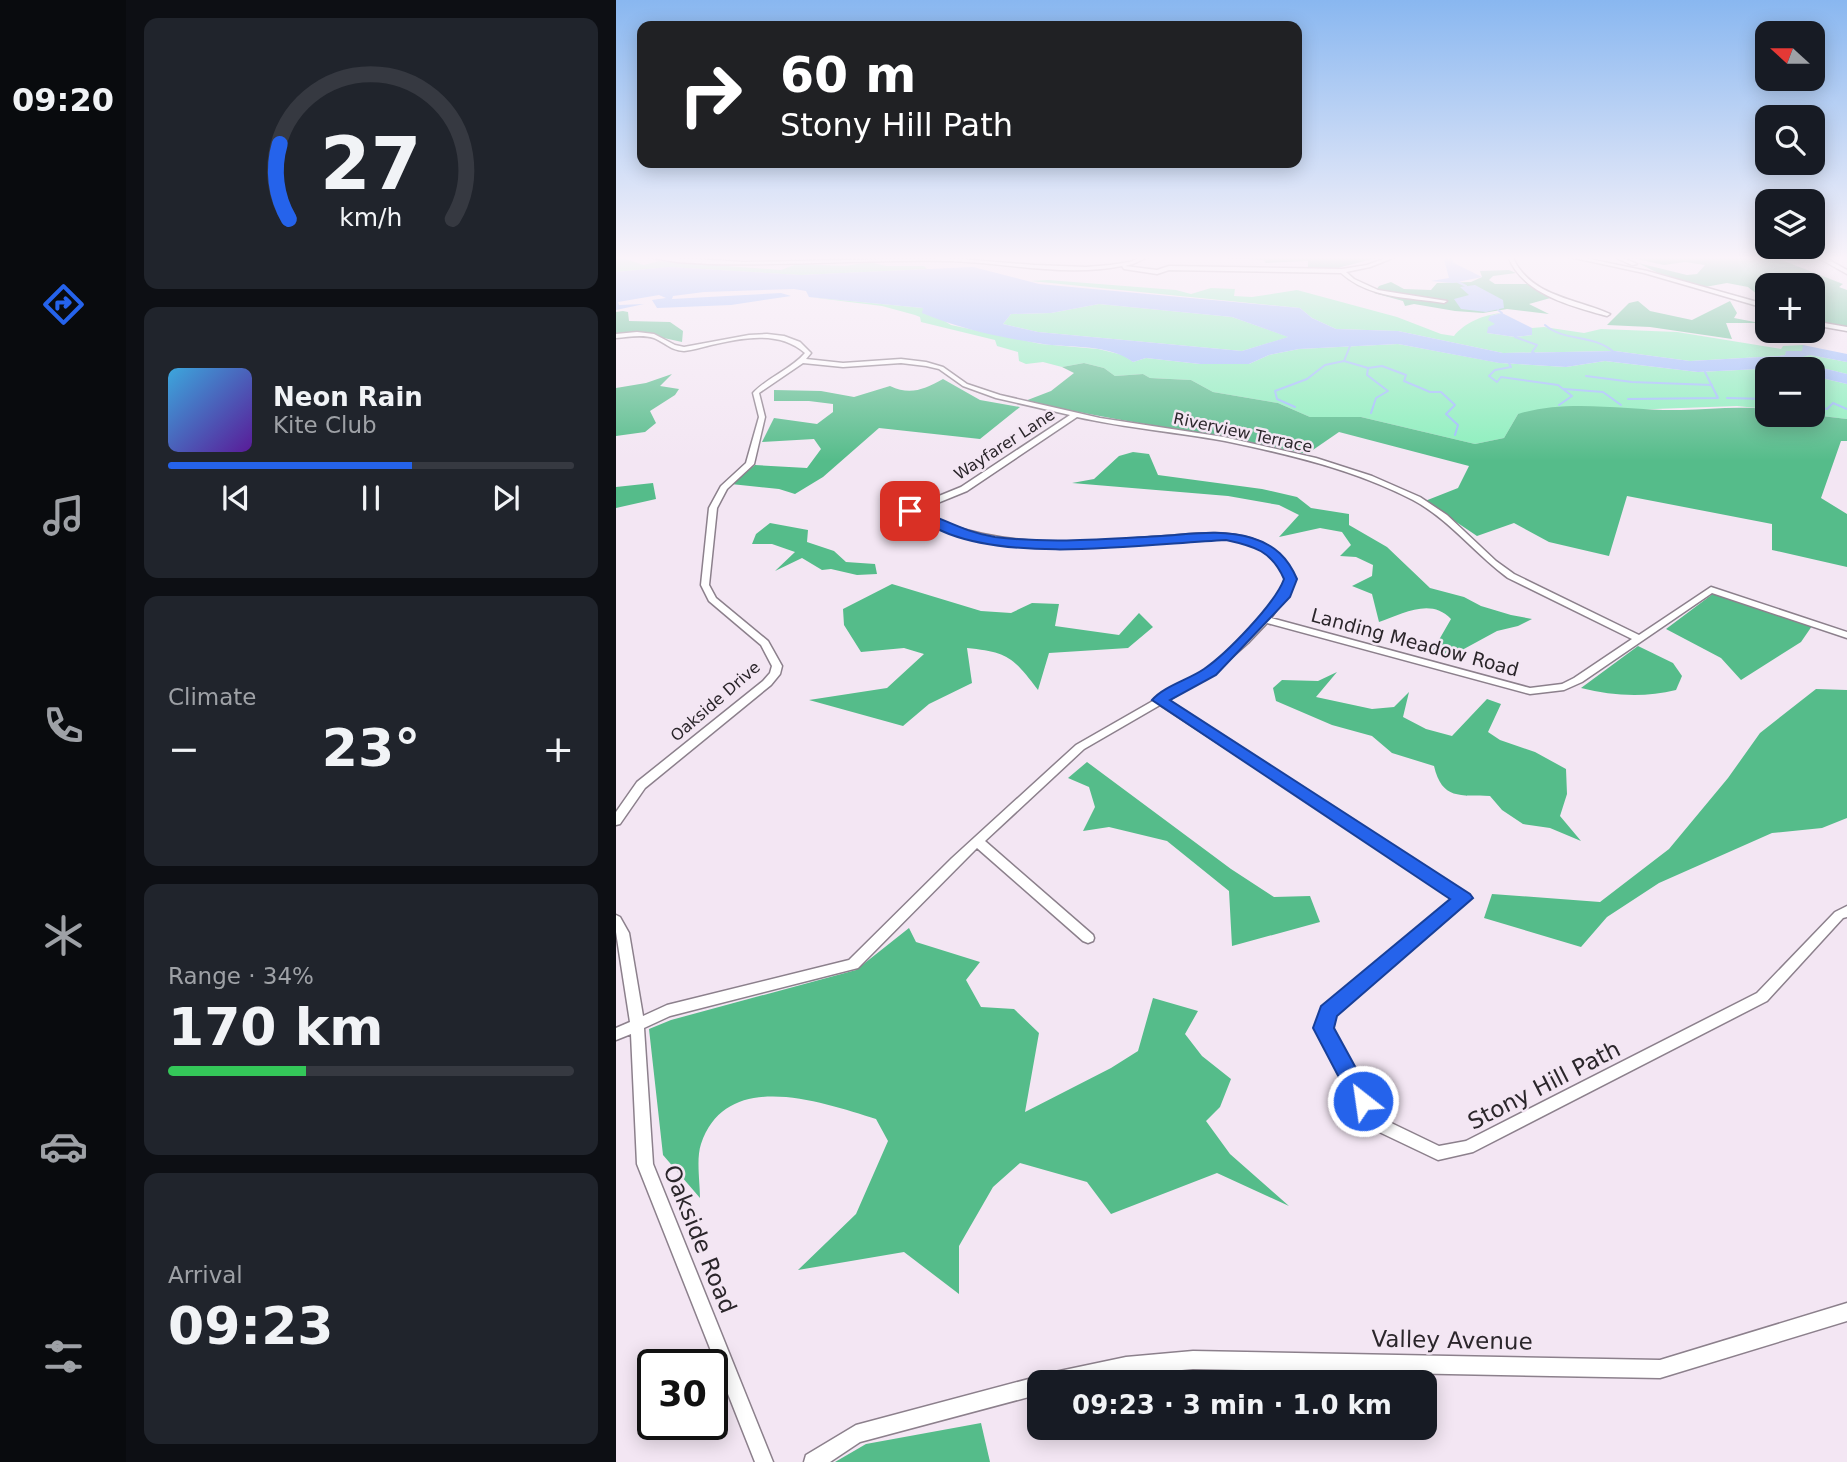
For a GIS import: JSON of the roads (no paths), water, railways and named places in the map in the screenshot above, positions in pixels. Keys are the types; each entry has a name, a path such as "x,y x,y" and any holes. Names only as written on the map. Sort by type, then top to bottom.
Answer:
{"street":[{"path":"1825,325 1847,329"},
{"path":"616,336 650,335 677,349 731,337 781,339 804,347 808,353 804,361"},
{"name":"Riverview Terrace","path":"804,361 843,365 901,361 926,364 941,368 965,385 986,394 1075,415 1264,447 1369,478 1418,499 1444,517 1493,563 1511,576 1640,639"},
{"name":"Oakside Drive","path":"616,821 641,785 775,674 777,666 765,643 712,599 705,585 706,554 717,498 750,464 762,416 756,393 774,377 804,361"},
{"name":"Wayfarer Lane","path":"910,511 964,489 1075,415"},
{"path":"616,1034 667,1011 853,964 977,841 1080,747 1210,672 1264,619 1285,594 1290,579 1283,561 1268,550 1249,541 1226,536 1058,545 1021,544 955,532 892,500"},
{"name":"Landing Meadow Road","path":"1264,619 1530,691 1564,687 1711,590 1847,635"},
{"name":"Stony Hill Path","path":"1159,700 1464,898 1328,1012 1324,1028 1363,1101 1380,1125 1438,1153 1468,1147 1762,996 1839,915 1847,911"},
{"path":"977,841 1088,938"},
{"path":"616,920 623,933 636,1024"},
{"name":"Oakside Road","path":"636,1024 645,1164 764,1462"},
{"name":"Valley Avenue","path":"1107,1370 1193,1360 1660,1369 1847,1312"},
{"path":"813,1462 856,1434 1027,1388"}],"water":[{"path":"952,324 1004,324 1038,332 1242,351 1288,337 1252,324 1326,324 1336,329 1398,331 1503,353 1615,351 1690,361 1755,357 1755,369 1698,372 1605,361 1566,367 1499,363 1398,344 1299,349 1269,355 1249,364 1200,364 1146,358 1133,362 1102,349 1012,339"},
{"path":"1494,324 1524,324 1532,328 1532,335 1515,337 1487,333 1488,327"},
{"path":"1803,345 1847,354 1847,362 1810,355 1761,357 1785,355 1786,351 1802,351"},
{"path":"1825,369 1847,374 1847,384 1825,379"}],"waterway":[{"path":"1545,325 1553,331 1599,343 1616,354"},
{"path":"1515,337 1537,345 1532,352 1534,353"},
{"path":"1344,361 1350,346"},
{"path":"1295,407 1277,399 1275,391 1307,379 1325,365 1344,361"},
{"path":"1344,361 1368,368"},
{"path":"1509,363 1511,367 1495,370 1489,376 1497,382 1501,377 1558,385 1572,396 1559,405"},
{"path":"1368,368 1382,366 1406,375 1404,381 1430,392 1441,392 1455,405 1446,414 1458,425 1455,435"},
{"path":"1368,368 1367,375 1388,391 1376,398 1371,413"},
{"path":"1705,372 1711,385"},
{"path":"1586,376 1632,382 1711,385"},
{"path":"1628,399 1718,398 1711,385"},
{"path":"1564,389 1603,392 1621,405"},
{"path":"1727,398 1755,399"},
{"path":"1825,409 1833,403 1847,409"}]}
